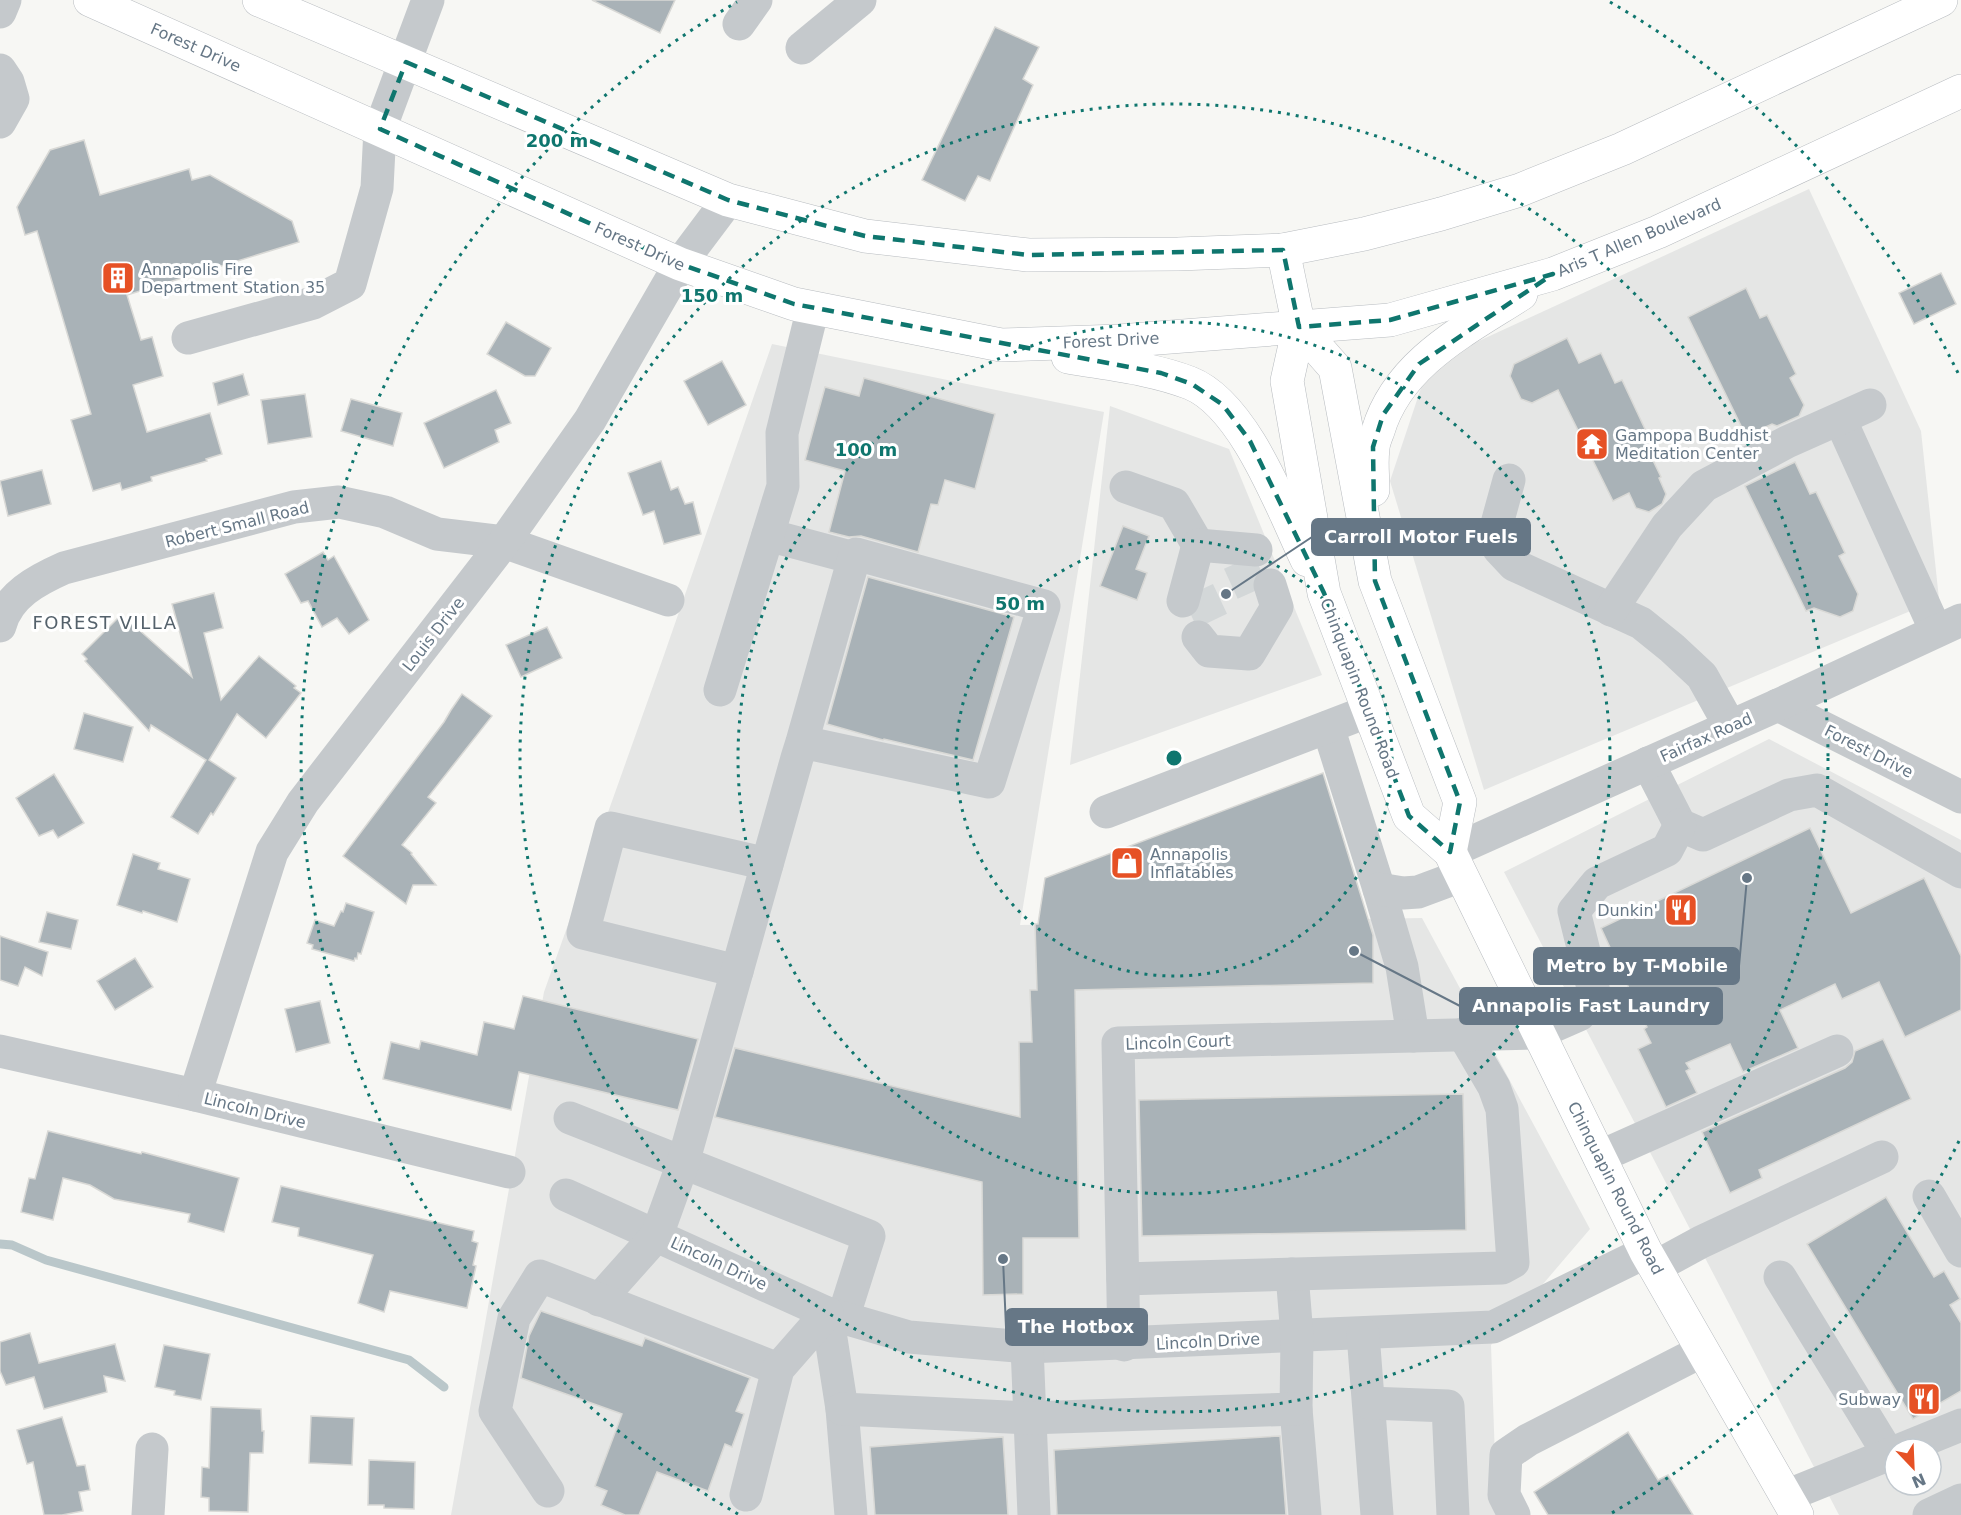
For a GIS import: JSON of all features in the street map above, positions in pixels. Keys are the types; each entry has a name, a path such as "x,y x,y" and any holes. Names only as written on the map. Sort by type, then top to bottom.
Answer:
{"main road":[{"name":"Forest Drive","path":"90,0 143,11 380,129 680,264 794,304 1001,345 1119,341 1299,327"},
{"path":"258,0 728,200 865,236 1028,255 1178,254 1283,250 1364,234 1441,214 1520,190 1622,148 1941,0"},
{"name":"Aris T Allen Boulevard","path":"1299,327 1390,320 1553,274 1658,232 1961,91"},
{"name":"Chinquapin Round Road","path":"1283,250 1299,327 1287,381 1324,593 1409,816 1456,864 1651,1260 1792,1506"},
{"path":"1375,580 1372,447 1383,415 1419,364 1445,342 1553,274"},
{"name":"Chinquapin Round Road","path":"1299,327 1335,368 1375,580 1460,802 1456,864"},
{"path":"1001,345 1161,373 1192,384 1223,405 1250,441 1324,593"}],"street":[{"path":"0,12 5,0"},
{"path":"188,338 313,303 350,284 377,188 380,129 428,0"},
{"path":"802,48 860,0"},
{"path":"0,70 8,82 13,99 0,122"},
{"name":"Louis Drive","path":"195,1095 272,852 303,802 504,542 590,420 680,264 728,200"},
{"path":"720,690 783,486 782,433 813,308"},
{"path":"1611,610 1667,526 1704,486 1787,442 1870,405"},
{"path":"1840,419 1949,626"},
{"path":"1509,480 1495,531 1499,549 1514,565 1641,623 1702,675 1730,726"},
{"path":"1126,487 1174,504 1198,545 1190,596"},
{"name":"Robert Small Road","path":"0,626 2,618 14,600 28,587 35,581 64,568 294,507 339,502 384,512 437,534 504,542 668,600"},
{"path":"768,535 855,558"},
{"path":"1198,545 1248,556"},
{"path":"600,1300 657,1235 683,1163 767,864 802,742 855,558 856,554 1044,606 989,782 802,742"},
{"path":"1206,631 1209,651 1249,654 1277,607 1263,591"},
{"name":"Fairfax Road","path":"1379,889 1403,893 1418,892 1456,864 1648,763 1949,626"},
{"name":"Forest Drive","path":"1778,705 1961,797"},
{"path":"1106,812 1369,711"},
{"path":"1328,727 1402,967 1413,1036"},
{"path":"1648,763 1680,825 1703,835 1788,795 1817,790 1961,872"},
{"path":"1538,1033 1579,1015 1595,996 1574,911 1597,883 1668,850 1680,825"},
{"path":"737,970 583,933 611,828 767,864"},
{"name":"Lincoln Court","path":"1124,1344 1118,1043 1538,1033"},
{"path":"1123,1279 1502,1268 1513,1262 1502,1109 1494,1086 1463,1034"},
{"name":"Lincoln Drive","path":"0,1051 195,1095 509,1172"},
{"path":"1599,1157 1837,1051"},
{"path":"570,1118 869,1236 835,1315 778,1369 746,1495"},
{"name":"Lincoln Drive","path":"566,1195 835,1315 909,1337 1027,1347 1493,1328 1524,1312 1701,1242 1882,1156"},
{"path":"1929,1196 1961,1251"},
{"path":"1502,1268 1524,1312"},
{"path":"1292,1275 1297,1336 1296,1409 1305,1515"},
{"path":"548,1491 495,1412 514,1318 540,1276 778,1369"},
{"path":"1780,1277 1885,1437"},
{"path":"835,1315 851,1515"},
{"path":"1363,1334 1377,1515"},
{"path":"1027,1347 1034,1515"},
{"path":"1514,1515 1504,1495 1506,1455 1528,1440 1702,1351"},
{"path":"1369,1403 1448,1406 1453,1515"},
{"path":"842,1409 1029,1418 1296,1409"},
{"path":"1932,1437 1961,1425"},
{"path":"148,1515 152,1449"},
{"path":"1792,1506 1883,1458"},
{"path":"1929,1515 1961,1500"}],"highlighted area":[{"path":"406,62 728,200 865,236 1028,255 1283,250 1299,327 1390,320 1553,274 1419,364 1383,415 1373,447 1375,581 1460,802 1450,852 1409,816 1324,593 1250,441 1223,405 1192,384 1161,373 794,304 680,264 380,129"}],"shaded area":[{"path":"1809,189 1921,431 1939,599 1484,790 1390,481 1429,364"},
{"path":"772,344 1104,412 1020,925 1422,918 1590,1229 1491,1345 1497,1515 451,1515 544,992"},
{"path":"1110,406 1229,449 1322,675 1070,765"},
{"path":"1769,739 1961,840 1961,1515 1839,1515 1504,872"}],"building":[{"path":"592,0 675,0 660,33"},
{"path":"995,27 1039,47 1023,79 1033,85 990,181 978,176 965,201 922,180"},
{"name":"Annapolis Fire Department Station 35","path":"84,140 100,195 189,169 192,180 210,175 292,221 299,242 127,295 141,340 152,337 163,376 133,385 147,432 210,413 222,454 206,459 207,461 151,477 152,481 122,490 120,483 93,491 71,420 91,414 37,231 25,235 17,207 50,150"},
{"path":"1941,273 1956,304 1914,324 1899,293"},
{"path":"1746,288 1760,318 1767,315 1796,374 1790,378 1804,405 1799,416 1777,426 1772,424 1746,436 1688,317"},
{"path":"506,322 551,348 535,376 525,376 487,354"},
{"path":"1567,338 1579,363 1601,353 1615,383 1622,380 1652,444 1646,446 1661,477 1659,478 1666,494 1662,504 1649,512 1636,508 1629,493 1613,501 1558,390 1532,403 1521,399 1510,376 1514,364"},
{"path":"722,361 746,405 708,425 684,381"},
{"path":"243,374 249,395 218,405 213,383"},
{"path":"864,378 995,414 975,489 945,480 938,505 931,504 918,552 861,536 849,537 829,532 845,471 805,460 825,387 859,396"},
{"path":"496,390 511,423 495,430 499,442 444,468 424,423"},
{"path":"305,394 312,437 268,444 261,400"},
{"path":"351,399 402,413 393,446 341,431"},
{"path":"661,461 671,490 678,487 685,504 693,502 701,534 664,544 654,511 643,515 628,473"},
{"path":"1795,462 1810,494 1816,492 1845,553 1839,556 1858,594 1853,611 1840,617 1814,608 1806,611 1745,486"},
{"path":"42,470 51,504 8,516 0,481"},
{"path":"1123,526 1149,536 1136,569 1147,573 1137,600 1100,586"},
{"path":"323,552 328,560 334,556 369,620 349,634 337,618 322,627 308,601 301,603 285,574"},
{"path":"868,577 1014,617 973,760 883,740 827,724"},
{"path":"214,593 223,628 204,633 221,700 259,656 296,686 294,688 301,693 266,738 237,714 209,760 236,778 198,834 171,817 206,760 151,725 149,731 85,661 87,659 82,654 120,616 126,622 128,620 192,677 172,604"},
{"path":"547,627 562,658 521,677 506,645"},
{"path":"462,694 492,716 428,797 436,803 402,845 412,853 436,885 413,885 406,904 343,856 444,722"},
{"path":"84,713 133,727 123,762 74,749"},
{"path":"1323,773 1373,935 1373,983 1075,990 1079,1238 1023,1238 1023,1294 983,1295 982,1182 715,1117 735,1048 1020,1117 1019,1042 1032,1042 1030,990 1037,990 1035,924 1038,924 1045,878"},
{"path":"54,774 84,823 58,838 53,830 39,836 16,798"},
{"path":"1810,828 1851,913 1924,878 1961,956 1961,1010 1905,1037 1879,982 1842,999 1835,984 1780,1010 1798,1048 1743,1072 1730,1044 1686,1063 1690,1069 1686,1071 1697,1093 1666,1107 1638,1049 1651,1043 1644,1029 1647,1027 1601,928"},
{"path":"133,854 160,863 158,869 190,879 177,922 117,905"},
{"path":"346,903 374,912 361,954 358,953 354,961 312,949 313,945 307,943 315,920 334,926"},
{"path":"47,912 78,920 71,949 39,942"},
{"path":"0,936 48,952 42,976 25,967 18,986 0,980"},
{"path":"135,958 153,987 115,1010 97,981"},
{"path":"523,996 698,1039 678,1110 519,1072 511,1110 383,1079 391,1042 419,1049 421,1041 477,1055 484,1022 514,1029"},
{"path":"320,1001 330,1043 296,1052 285,1009"},
{"path":"1883,1039 1911,1099 1759,1170 1762,1178 1730,1193 1702,1132 1845,1068 1852,1062 1855,1051"},
{"path":"1463,1094 1466,1230 1142,1236 1139,1100"},
{"path":"48,1131 141,1154 142,1152 239,1178 224,1232 188,1222 190,1214 114,1199 90,1185 63,1178 53,1220 21,1212 29,1178 35,1179"},
{"path":"281,1186 474,1231 472,1241 478,1243 473,1265 476,1266 467,1308 390,1291 384,1312 358,1303 373,1255 298,1236 299,1228 272,1222"},
{"path":"1886,1197 1934,1277 1944,1271 1960,1299 1950,1305 1961,1323 1961,1391 1913,1419 1807,1244"},
{"path":"541,1311 642,1346 645,1338 750,1378 736,1411 744,1414 732,1447 725,1444 708,1491 657,1472 639,1515 625,1515 601,1505 607,1491 595,1486 622,1414 521,1378 529,1336"},
{"path":"30,1333 39,1363 115,1344 125,1381 104,1376 107,1392 44,1409 34,1377 6,1385 0,1371 0,1342"},
{"path":"164,1345 210,1354 201,1400 174,1395 175,1391 155,1387"},
{"path":"211,1407 261,1409 262,1431 264,1431 263,1453 250,1453 248,1512 209,1511 209,1498 201,1497 202,1467 209,1468"},
{"path":"311,1416 354,1418 352,1465 309,1463"},
{"path":"62,1417 77,1466 85,1465 90,1490 79,1492 83,1511 62,1515 44,1515 33,1462 27,1464 17,1430"},
{"path":"1628,1432 1658,1480 1668,1475 1693,1515 1548,1515 1534,1492"},
{"path":"1280,1436 1286,1515 1057,1515 1054,1450"},
{"path":"1003,1437 1008,1515 875,1515 870,1447"},
{"path":"369,1460 415,1462 414,1509 368,1505"}],"waterway":[{"path":"0,1244 12,1245 46,1260 409,1360 444,1387"}],"tunnel":[{"path":"1239,562 1255,597"},
{"path":"1198,591 1214,625"}],"place":[{"name":"Annapolis Fire Department Station 35","path":"118,278"},
{"name":"Gampopa Buddhist Meditation Center","path":"1592,444"},
{"name":"Carroll Motor Fuels","path":"1226,594"},
{"name":"Annapolis Inflatables","path":"1127,863"},
{"name":"Metro by T-Mobile","path":"1747,878"},
{"name":"Dunkin'","path":"1681,910"},
{"name":"Annapolis Fast Laundry","path":"1354,951"},
{"name":"The Hotbox","path":"1003,1259"},
{"name":"Subway","path":"1924,1399"}],"district":[{"name":"FOREST VILLA","path":"105,623"}]}
